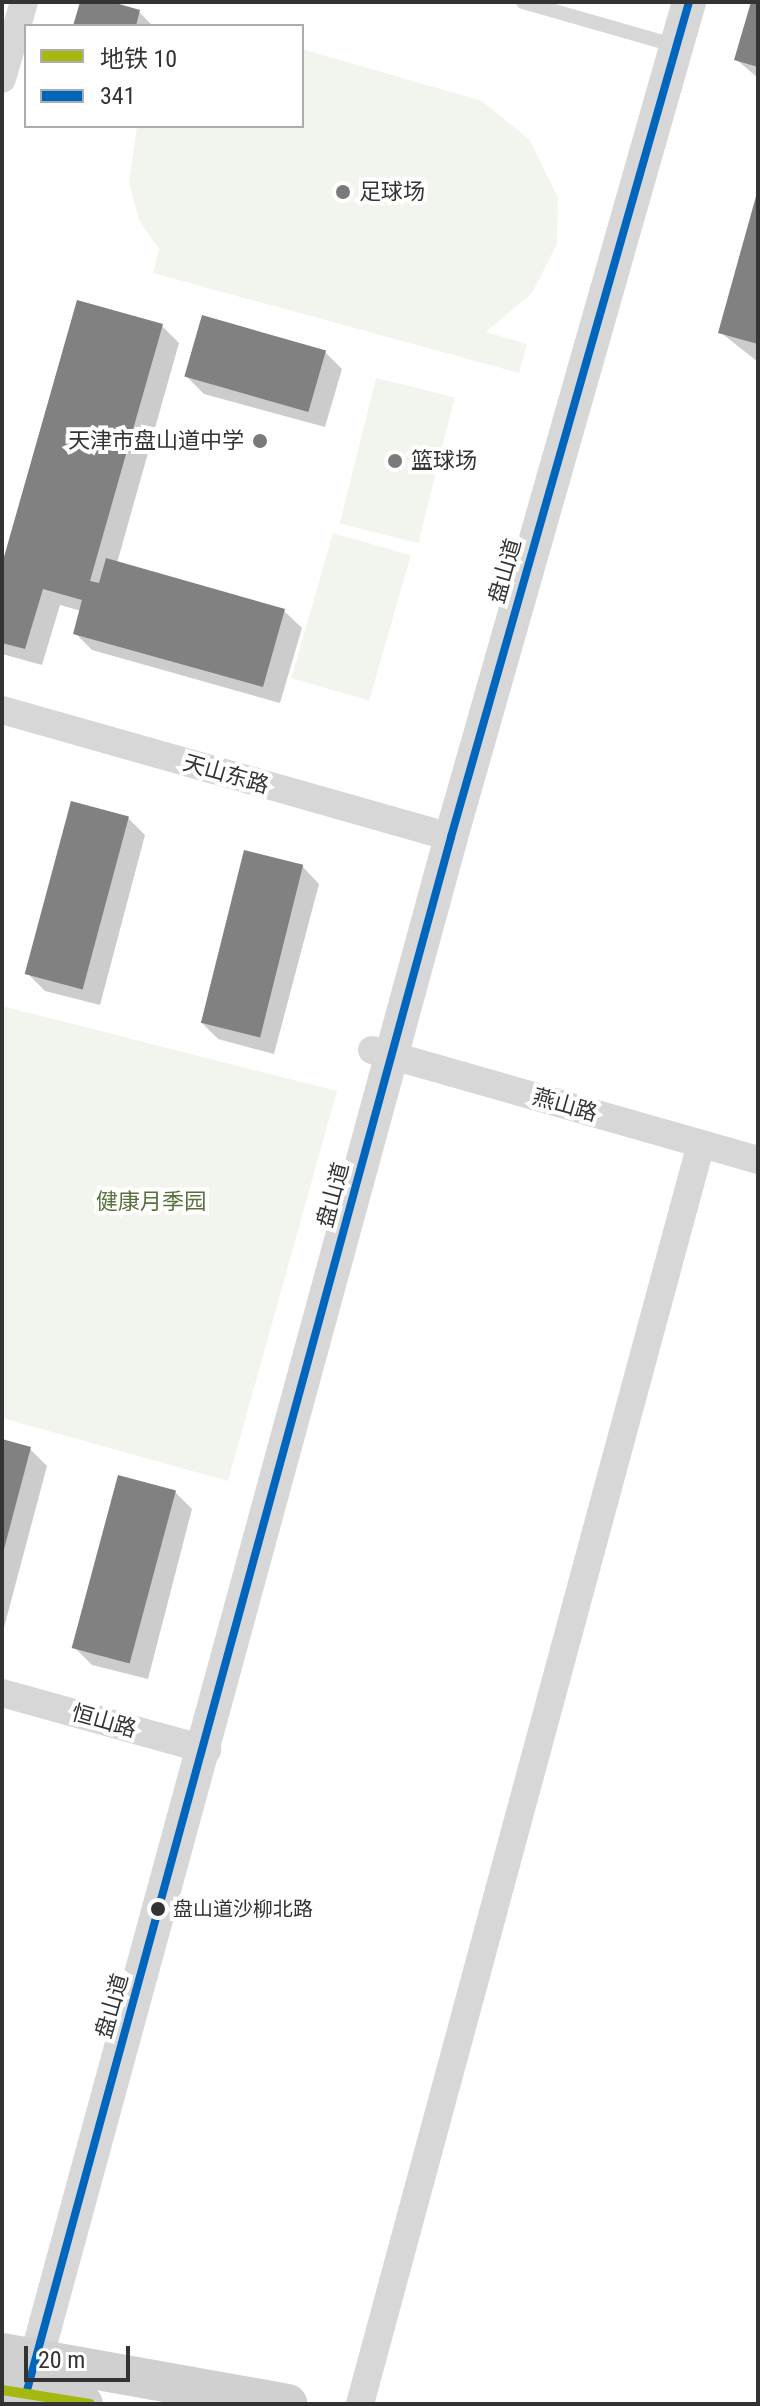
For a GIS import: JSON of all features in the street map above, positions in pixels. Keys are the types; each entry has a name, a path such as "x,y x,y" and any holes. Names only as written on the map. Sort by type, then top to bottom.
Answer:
{"main road":[{"path":"14,2374 83,2404"},
{"path":"14,2374 287,2404"}],"street":[{"path":"2,79 24,2"},
{"name":"盘山道","path":"667,44 669,2"},
{"name":"盘山道","path":"14,2374 196,1747 440,835 667,44 689,2"},
{"name":"天山东路","path":"2,710 440,835"},
{"name":"燕山路","path":"382,1053 758,1160"},
{"path":"360,2404 701,1144"},
{"name":"恒山路","path":"2,1693 196,1747"}],"lane":[{"path":"523,2 667,44"},
{"path":"573,18 578,2"}],"green space":[{"path":"304,50 482,101 530,140 558,198 557,244 532,293 486,332 527,344 519,373 153,273 159,249 139,220 129,182 137,128 304,128"},
{"name":"篮球场","path":"376,378 455,398 418,543 340,524"},
{"path":"333,533 411,555 369,700 291,678"},
{"name":"健康月季园","path":"2,1006 337,1091 228,1481 2,1418"}],"building":[{"path":"80,2 112,2 140,10 136,24 74,24"},
{"path":"751,2 758,2 758,67 734,60"},
{"path":"758,189 758,344 718,333"},
{"path":"77,300 163,324 90,581 99,583 106,558 285,609 263,687 73,634 82,600 43,589 25,649 2,643 2,564"},
{"path":"202,315 326,351 308,412 184,377"},
{"path":"71,801 129,817 83,989 25,974"},
{"path":"244,850 303,865 260,1037 201,1023"},
{"path":"2,1439 31,1447 3,1553 2,1553"},
{"path":"118,1475 176,1491 130,1663 72,1648"}],"metro line":[{"name":"10","path":"2,2390 90,2404"}],"transit line":[{"name":"341","path":"26,2394 451,837 689,2"}],"place":[{"name":"足球场","path":"343,192"},
{"name":"天津市盘山道中学","path":"260,441"},
{"name":"篮球场","path":"395,461"},
{"name":"盘山道沙柳北路","path":"158,1909"}]}
